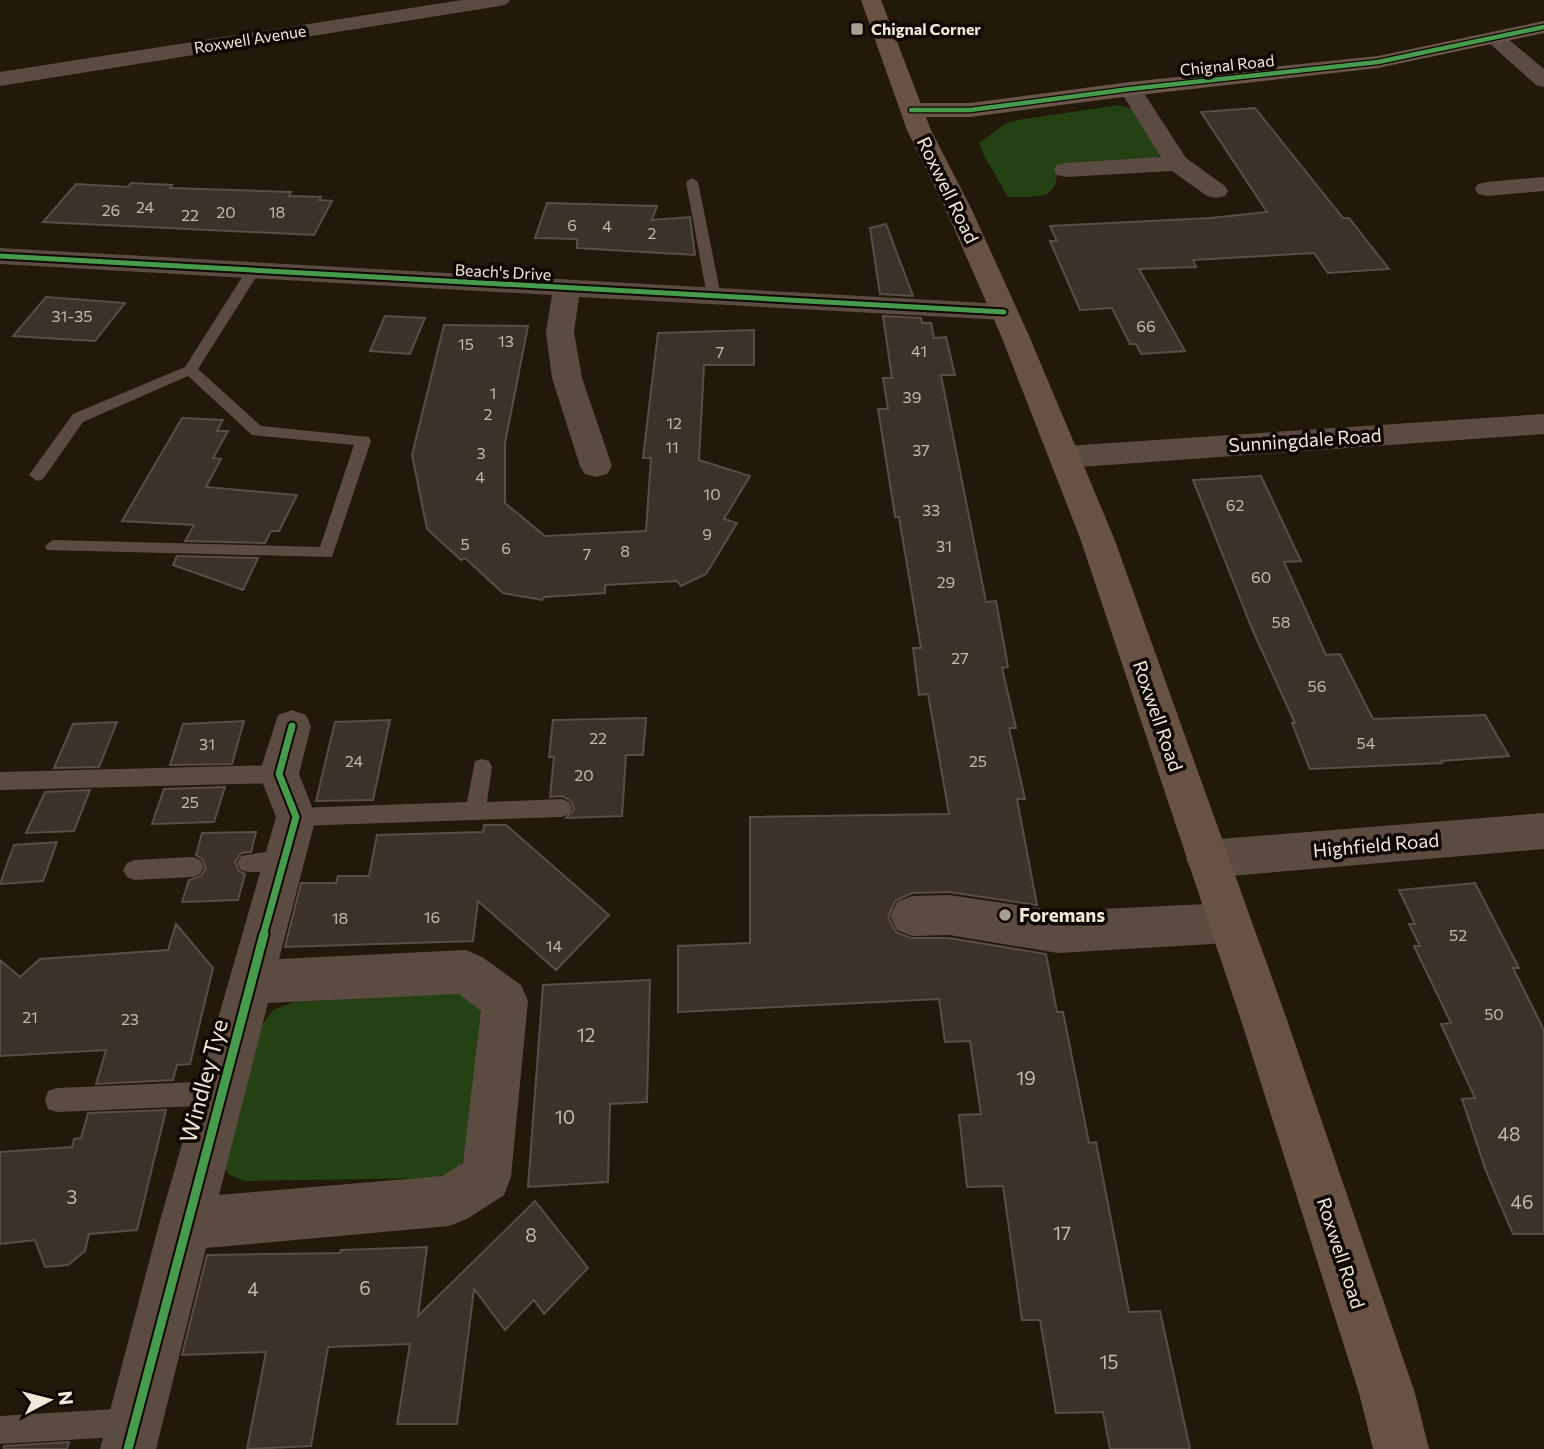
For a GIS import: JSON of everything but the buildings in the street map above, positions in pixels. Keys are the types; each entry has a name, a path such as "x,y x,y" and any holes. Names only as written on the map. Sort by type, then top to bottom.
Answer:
{"main road":[{"name":"Roxwell Road","path":"872,0 911,110 1004,312 1066,457 1097,538 1263,1017 1382,1380 1401,1449"}],"street":[{"name":"Roxwell Avenue","path":"0,79 500,0"},
{"name":"Chignal Road","path":"911,110 970,110 1130,89 1365,64 1544,27"},
{"path":"1495,38 1544,80"},
{"path":"1130,89 1177,163 1216,191"},
{"path":"1066,170 1177,163"},
{"path":"1487,189 1544,184"},
{"name":"Beach's Drive","path":"0,256 566,290 1004,312"},
{"path":"566,290 560,332 567,378 596,466"},
{"name":"Sunningdale Road","path":"1066,457 1544,424"},
{"path":"276,846 279,774 292,726"},
{"name":"Highfield Road","path":"1207,859 1544,831"},
{"name":"Windley Tye","path":"131,1435 185,1224 252,982 276,846"},
{"path":"912,916 949,915 1058,932 1229,923"},
{"path":"185,1224 449,1201 486,1177 505,1001 466,972 252,982"}],"lane":[{"path":"691,182 714,296"},
{"path":"37,475 78,418 190,370 253,271"},
{"path":"53,546 326,553 363,441 257,431 190,370"},
{"path":"476,810 482,767"},
{"path":"0,781 279,774"},
{"path":"276,846 476,810 562,808"},
{"path":"134,870 193,867"},
{"path":"57,1100 220,1093"},
{"path":"0,1430 131,1435"}],"green space":[{"path":"1119,105 1132,109 1161,150 1159,158 1058,168 1053,187 1043,195 1008,197 979,143 1005,124 1018,120"},
{"path":"459,993 480,999 491,1024 478,1131 458,1171 432,1178 244,1181 228,1174 222,1157 258,1031 273,1010 293,1002"}],"cycle path":[{"path":"911,110 970,110 1130,89 1378,62 1544,27"},
{"path":"0,256 1004,312"},
{"path":"128,1449 220,1093 296,817 279,774 292,726"}],"place":[{"name":"Chignal Corner","path":"857,29"},
{"name":"Foremans","path":"1005,915"}]}
